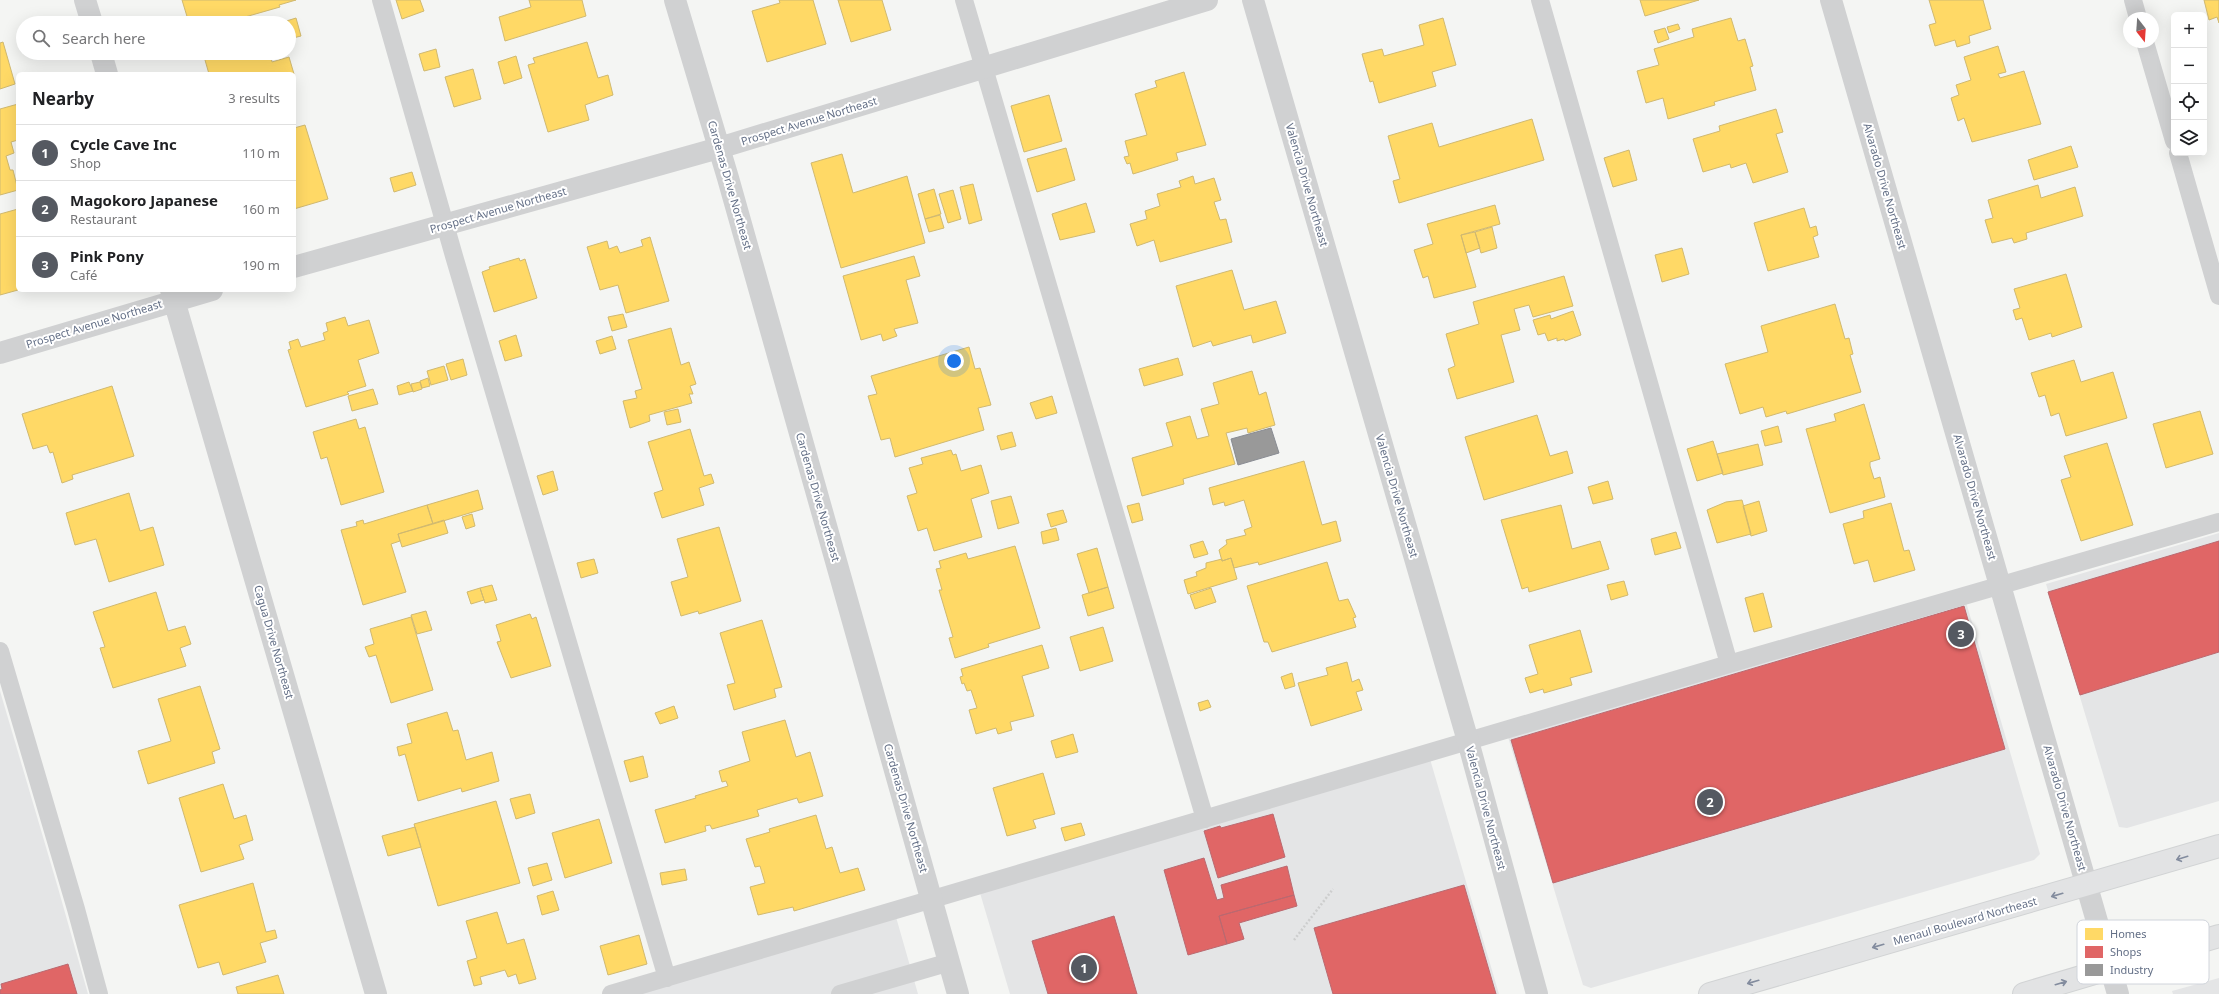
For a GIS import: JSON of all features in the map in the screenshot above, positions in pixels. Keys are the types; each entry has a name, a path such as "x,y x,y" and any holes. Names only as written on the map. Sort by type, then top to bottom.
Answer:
{"main road":[{"name":"Menaul Boulevard Northeast","path":"1710,994 2088,886 2219,846"},
{"path":"2209,939 2219,936"},
{"path":"2024,994 2077,979"}],"street":[{"path":"85,0 90,16"},
{"name":"Cardenas Drive Northeast","path":"675,0 720,148 958,994"},
{"name":"Prospect Avenue Northeast","path":"296,266 720,148 1207,0"},
{"name":"Valencia Drive Northeast","path":"1253,0 1468,741 1537,994"},
{"name":"Alvarado Drive Northeast","path":"1831,0 2097,920"},
{"path":"103,60 106,72"},
{"name":"Prospect Avenue Northeast","path":"0,353 173,295 196,292"},
{"name":"Cagua Drive Northeast","path":"173,295 376,994"},
{"name":"Alvarado Drive Northeast","path":"2115,984 2118,994"}],"lane":[{"path":"381,0 445,225 667,978"},
{"path":"964,0 1205,819"},
{"path":"1540,0 1729,664"},
{"path":"2133,0 2136,12"},
{"path":"2147,48 2171,131"},
{"path":"2179,156 2219,296"},
{"path":"611,994 1729,664 2219,522"},
{"path":"0,651 76,909 99,994"},
{"path":"840,994 950,962"}],"path":[{"path":"1294,940 1333,889"}],"shaded area":[{"path":"2219,533 2219,801 2127,828 2119,827 2046,584"},
{"path":"1966,602 2040,854 2034,860 1591,988 1583,985 1508,737"},
{"path":"0,691 58,888 88,994 0,994"},
{"path":"1430,759 1499,994 1010,994 980,893"},
{"path":"896,917 918,994 635,994"},
{"path":"2219,978 2219,994 2173,994 2172,991 2197,984 2209,984 2209,981"}],"building: Homes":[{"path":"182,0 296,0 279,5 280,7 248,16 187,16"},
{"path":"396,0 420,0 424,11 402,19"},
{"path":"529,0 582,0 586,16 505,41 499,17 531,7"},
{"path":"779,0 813,0 826,44 767,62 752,11 780,3"},
{"path":"838,0 882,0 891,30 851,42"},
{"path":"1640,0 1699,0 1645,16"},
{"path":"1929,0 1983,0 1991,29 1969,36 1970,43 1957,47 1955,40 1935,46 1929,25 1936,23"},
{"path":"2204,0 2219,0 2219,23 2217,17 2209,20"},
{"path":"296,18 301,36 296,37"},
{"path":"1443,18 1456,65 1432,72 1436,86 1379,103 1373,81 1370,82 1362,54 1382,49 1384,56 1424,45 1419,25"},
{"path":"1731,18 1738,41 1745,39 1753,66 1750,67 1756,90 1714,102 1715,105 1668,119 1663,98 1646,103 1637,71 1659,65 1654,49 1694,37 1692,29"},
{"path":"1678,24 1680,29 1669,33 1667,27"},
{"path":"1665,28 1669,39 1658,43 1654,31"},
{"path":"3,42 15,84 0,89 0,43"},
{"path":"587,42 598,78 608,75 613,95 585,105 589,120 548,132 528,65 535,63 533,58"},
{"path":"1998,46 2006,72 1998,74 2000,78 2024,71 2041,124 1972,142 1964,118 1958,121 1951,98 1959,95 1956,85 1971,80 1964,57"},
{"path":"436,49 440,67 424,71 419,54"},
{"path":"516,56 522,78 504,84 498,62"},
{"path":"205,60 272,60 272,62 279,60 290,60 293,72 208,72"},
{"path":"473,69 481,99 454,107 445,77"},
{"path":"1184,72 1206,145 1176,153 1178,160 1133,174 1130,163 1127,164 1124,157 1129,156 1125,141 1147,135 1135,94 1157,87 1155,81"},
{"path":"1049,95 1062,141 1024,152 1011,106"},
{"path":"16,105 16,141 11,142 14,153 6,156 10,170 13,170 16,182 16,191 0,195 0,109"},
{"path":"1776,109 1783,132 1776,134 1788,172 1753,183 1746,163 1731,168 1730,164 1703,172 1693,139 1720,131 1719,126"},
{"path":"1532,119 1544,160 1399,203 1393,181 1400,179 1388,136 1432,123 1439,147"},
{"path":"305,125 328,199 296,208 296,127"},
{"path":"2071,146 2078,167 2034,180 2028,160"},
{"path":"1066,148 1075,180 1037,192 1027,159"},
{"path":"1629,150 1637,180 1613,187 1604,158"},
{"path":"842,154 853,193 907,176 925,243 841,268 811,163"},
{"path":"412,172 416,185 394,192 390,178"},
{"path":"1193,176 1195,184 1214,178 1221,200 1214,202 1220,220 1226,219 1232,242 1160,262 1154,240 1137,246 1130,224 1147,219 1145,211 1160,206 1157,194 1181,187 1179,181"},
{"path":"973,184 982,220 969,224 960,187"},
{"path":"2038,185 2041,198 2075,187 2083,216 2026,233 2027,239 2014,243 2012,238 1992,243 1985,220 1993,218 1988,200"},
{"path":"934,189 941,214 925,219 918,194"},
{"path":"953,190 961,219 948,223 939,194"},
{"path":"1086,203 1095,232 1060,240 1052,214"},
{"path":"1495,205 1500,224 1461,235 1476,287 1434,298 1428,276 1423,278 1414,250 1433,244 1427,224"},
{"path":"1804,208 1810,228 1816,226 1818,235 1813,237 1819,257 1768,271 1754,223"},
{"path":"16,210 16,291 0,295 0,214"},
{"path":"940,215 944,228 929,232 925,219"},
{"path":"1492,227 1497,248 1481,253 1475,232"},
{"path":"1475,232 1480,248 1466,253 1461,235"},
{"path":"650,237 669,301 626,313 618,285 600,290 587,247 607,241 609,249 617,246 620,253 643,246 641,240"},
{"path":"1682,248 1689,274 1662,282 1655,255"},
{"path":"914,256 920,276 906,280 918,323 894,329 897,336 883,341 881,334 861,340 843,276"},
{"path":"519,258 520,261 525,259 537,298 494,312 482,272 490,269 489,267"},
{"path":"1232,270 1244,310 1276,301 1286,333 1253,343 1251,335 1213,346 1211,341 1193,347 1176,286"},
{"path":"2066,274 2082,327 2052,337 2051,333 2029,340 2022,318 2016,320 2013,310 2020,308 2014,289"},
{"path":"1564,276 1573,306 1533,317 1529,305 1514,309 1520,330 1501,335 1514,382 1457,399 1448,369 1455,366 1446,334 1479,324 1473,302"},
{"path":"1835,304 1845,339 1849,338 1853,354 1850,355 1861,392 1787,414 1786,411 1766,417 1763,407 1740,414 1725,364 1768,352 1761,326"},
{"path":"1573,311 1581,335 1565,341 1564,339 1557,341 1557,338 1548,341 1545,333 1538,335 1533,320 1550,315 1551,319"},
{"path":"623,314 627,327 612,331 608,317"},
{"path":"345,317 348,326 369,320 379,353 358,360 366,386 347,392 349,394 306,407 288,350 291,349 289,342 298,339 301,347 325,340 323,333 328,331 326,323"},
{"path":"671,328 681,365 689,362 696,384 690,386 693,394 689,394 692,403 649,415 650,421 630,428 623,401 637,398 635,391 642,389 628,340"},
{"path":"516,335 522,356 505,361 499,341"},
{"path":"612,336 616,349 600,354 596,341"},
{"path":"969,347 975,369 980,368 991,405 978,408 984,430 895,457 890,438 881,440 868,396 877,394 871,376"},
{"path":"1178,358 1183,375 1144,386 1139,369"},
{"path":"463,359 467,375 451,380 446,364"},
{"path":"2074,360 2081,382 2113,372 2127,418 2066,436 2059,413 2051,416 2045,395 2039,397 2031,373"},
{"path":"444,366 448,380 431,385 427,371"},
{"path":"1252,371 1259,395 1266,392 1275,425 1248,433 1247,428 1226,433 1235,464 1183,479 1184,484 1142,496 1132,458 1173,446 1166,423 1190,416 1197,439 1209,436 1201,409 1219,404 1213,383"},
{"path":"428,378 430,386 422,388 420,381"},
{"path":"409,382 413,391 399,395 397,386"},
{"path":"420,382 422,389 413,392 411,384"},
{"path":"112,386 134,456 72,475 73,479 62,483 53,452 50,453 47,445 33,449 22,414"},
{"path":"373,389 378,404 352,411 348,396"},
{"path":"1052,396 1057,413 1036,419 1030,403"},
{"path":"1864,404 1880,459 1870,462 1870,466 1874,479 1880,477 1885,497 1830,513 1806,429 1836,421 1834,414"},
{"path":"678,409 681,422 667,425 664,412"},
{"path":"2200,411 2213,454 2166,468 2153,424"},
{"path":"1537,415 1550,456 1567,451 1573,473 1484,500 1465,437"},
{"path":"356,419 359,429 365,427 384,492 341,505 327,457 321,459 313,432"},
{"path":"1778,426 1782,442 1765,446 1761,431"},
{"path":"690,429 704,476 711,474 714,483 699,488 704,505 662,518 654,493 663,490 648,442"},
{"path":"1012,432 1016,446 1001,450 997,436"},
{"path":"1713,441 1723,473 1697,481 1687,449"},
{"path":"2107,443 2133,525 2081,541 2061,480 2071,477 2064,456"},
{"path":"1758,444 1763,465 1723,475 1717,454"},
{"path":"951,450 953,455 956,454 961,471 981,465 989,493 971,499 982,537 934,551 927,528 918,531 907,496 917,493 909,468 923,464 921,458"},
{"path":"1304,461 1322,525 1336,521 1341,541 1259,565 1258,562 1234,568 1231,558 1222,561 1219,550 1227,544 1226,540 1246,535 1244,530 1252,527 1244,500 1225,506 1224,502 1213,505 1209,488"},
{"path":"553,471 558,490 543,495 537,476"},
{"path":"1608,481 1613,499 1593,504 1588,487"},
{"path":"478,490 483,509 433,524 427,505"},
{"path":"129,493 140,531 153,527 164,565 109,582 96,539 75,545 66,513"},
{"path":"1011,496 1019,523 998,529 991,501"},
{"path":"1742,500 1751,534 1717,543 1707,510 1726,502"},
{"path":"1759,501 1767,531 1751,536 1743,506"},
{"path":"1139,503 1143,520 1132,523 1127,506"},
{"path":"1891,503 1904,551 1909,550 1915,570 1874,582 1868,560 1854,564 1843,524 1864,518 1863,511"},
{"path":"427,505 433,524 398,534 400,541 391,544 406,592 363,605 341,530 357,526 356,522 363,520 364,524"},
{"path":"1561,505 1572,549 1600,541 1609,569 1529,592 1528,587 1522,589 1501,520"},
{"path":"1063,510 1067,522 1051,527 1047,514"},
{"path":"472,514 475,526 466,529 462,517"},
{"path":"444,520 448,533 402,547 398,534"},
{"path":"719,527 741,601 699,614 698,611 681,616 671,582 688,577 677,539"},
{"path":"1056,528 1059,540 1043,544 1041,532"},
{"path":"1676,532 1681,548 1655,555 1651,539"},
{"path":"1203,541 1208,554 1194,558 1190,545"},
{"path":"1015,546 1040,628 988,644 989,647 955,658 949,638 953,637 939,590 942,590 936,569 941,568 939,561 966,553 968,559"},
{"path":"1097,548 1108,587 1089,593 1077,554"},
{"path":"1231,558 1237,579 1188,594 1184,580 1197,576 1196,572 1206,568 1206,563"},
{"path":"594,559 598,573 581,578 577,563"},
{"path":"1327,562 1339,601 1348,599 1356,617 1353,618 1356,627 1272,652 1268,642 1264,642 1247,586"},
{"path":"1624,581 1628,595 1611,600 1607,585"},
{"path":"492,585 497,600 485,603 480,588"},
{"path":"1108,587 1114,608 1088,616 1082,595"},
{"path":"480,588 484,600 471,604 467,592"},
{"path":"1211,588 1216,602 1195,609 1190,595"},
{"path":"156,592 168,631 185,626 191,644 180,648 186,666 113,688 100,648 105,647 93,612"},
{"path":"1763,593 1772,627 1754,632 1745,598"},
{"path":"426,611 432,630 417,634 411,615"},
{"path":"530,614 532,619 536,617 551,666 511,678 497,642 501,641 496,625"},
{"path":"411,617 433,690 391,703 376,655 369,657 365,647 374,644 370,629"},
{"path":"762,620 782,687 774,689 776,697 734,710 727,685 735,683 720,633"},
{"path":"1103,627 1113,661 1080,671 1070,637"},
{"path":"1580,630 1592,672 1570,678 1572,685 1544,693 1543,689 1530,693 1525,678 1538,674 1529,645"},
{"path":"1042,645 1049,668 1022,676 1034,716 1010,722 1012,730 998,734 996,728 976,734 969,710 977,708 971,690 967,691 964,683 962,684 960,677 963,676 961,669"},
{"path":"1347,662 1352,682 1359,679 1363,690 1356,692 1362,710 1311,726 1298,683 1328,675 1326,668"},
{"path":"1292,673 1295,686 1285,689 1281,677"},
{"path":"200,686 220,749 212,752 215,763 148,784 138,751 171,741 158,699"},
{"path":"1208,700 1211,707 1200,711 1198,703"},
{"path":"674,706 678,718 660,724 655,713"},
{"path":"447,712 453,731 458,730 466,760 492,752 499,781 462,792 461,788 418,801 405,754 399,756 397,747 412,743 407,724"},
{"path":"785,720 796,757 810,752 823,796 799,803 797,798 757,810 759,816 712,829 710,825 705,826 706,831 665,843 655,810 696,798 695,796 728,786 726,781 722,782 719,771 750,761 742,732"},
{"path":"1073,734 1078,752 1056,758 1051,741"},
{"path":"643,756 648,777 630,782 624,761"},
{"path":"1043,773 1055,814 1033,820 1036,828 1007,836 993,788"},
{"path":"223,784 234,819 246,815 253,840 239,845 244,859 201,872 179,798"},
{"path":"530,794 535,813 516,819 510,799"},
{"path":"496,801 520,883 438,906 414,824"},
{"path":"816,815 826,849 832,847 840,873 858,868 865,890 794,911 793,907 758,915 750,887 765,883 760,866 755,867 746,839 770,832 769,829"},
{"path":"599,819 612,863 565,878 552,833"},
{"path":"1081,823 1085,835 1065,841 1061,828"},
{"path":"415,827 421,847 388,856 382,836"},
{"path":"547,863 552,880 533,886 528,868"},
{"path":"685,869 687,880 662,885 660,873"},
{"path":"253,883 266,932 275,930 277,938 260,943 266,962 223,975 219,962 198,968 179,905"},
{"path":"553,891 559,910 542,915 537,896"},
{"path":"497,912 507,944 524,939 536,979 519,984 516,974 508,977 505,970 480,977 482,984 474,986 467,961 477,958 466,921"},
{"path":"639,935 647,964 608,975 600,946"},
{"path":"278,975 284,994 238,994 236,987"}],"building: Shops":[{"path":"2219,541 2219,652 2080,695 2048,592"},
{"path":"1964,606 2005,749 1553,883 1511,740"},
{"path":"1273,814 1285,857 1218,878 1204,831"},
{"path":"1204,858 1217,900 1224,898 1221,885 1287,866 1294,895 1219,916 1227,944 1188,955 1164,870"},
{"path":"1464,885 1496,994 1333,994 1314,928"},
{"path":"1294,895 1297,906 1239,923 1244,939 1227,944 1219,916"},
{"path":"1114,916 1137,994 1048,994 1032,941"},
{"path":"68,964 77,994 0,994 0,990 2,989 1,984"}],"building: Industry":[{"path":"1271,428 1279,453 1238,465 1231,439"}],"place":[{"name":"Pink Pony","path":"1961,634"},
{"name":"Magokoro Japanese","path":"1710,802"},
{"name":"Cycle Cave Inc","path":"1084,968"}]}
